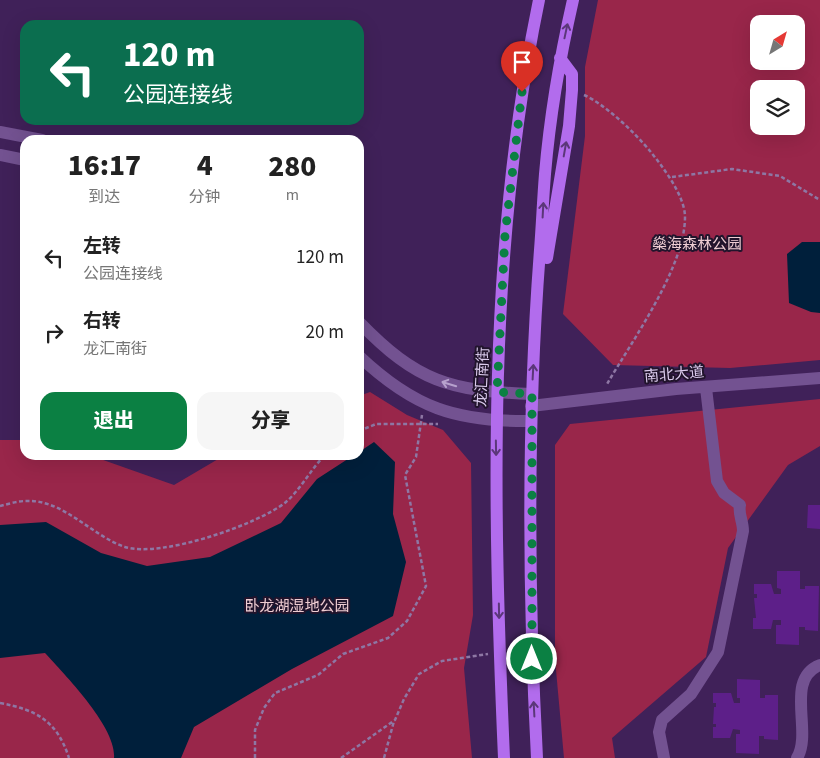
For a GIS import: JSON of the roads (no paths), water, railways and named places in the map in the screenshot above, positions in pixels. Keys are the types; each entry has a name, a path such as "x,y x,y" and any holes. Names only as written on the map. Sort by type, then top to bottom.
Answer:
{"main road":[{"name":"龙汇南街","path":"504,758 499,652 497,392 505,235 512,166 528,56 539,0"},
{"path":"536,758 532,659 531,421 535,317 545,172 560,58 573,0"},
{"path":"535,317 569,126 572,74 560,58"}],"street":[{"path":"0,132 20,136"},
{"path":"0,155 20,159"},
{"name":"南北大道","path":"364,327 392,355 423,375 452,386 497,392 532,400 598,399 820,378"},
{"path":"364,361 410,398 445,412 496,422 531,421"},
{"path":"664,758 659,732 662,720 690,694 718,652 743,531 739,512 740,505 724,492 717,481 706,388"},
{"path":"797,758 802,742 802,684 807,675 820,665"},
{"path":"807,675 811,673 820,678"}],"water":[{"path":"802,242 820,242 820,313 811,312 789,303 787,254"},
{"path":"374,442 395,462 393,514 406,562 393,616 292,669 194,727 181,758 114,758 113,746 99,717 45,653 0,658 0,525 46,522 101,553 147,566 210,557 281,523 317,479 346,460 364,460 364,449"}],"park label":[{"name":"燊海森林公园","path":"697,244"},
{"name":"卧龙湖湿地公园","path":"297,606"}]}
